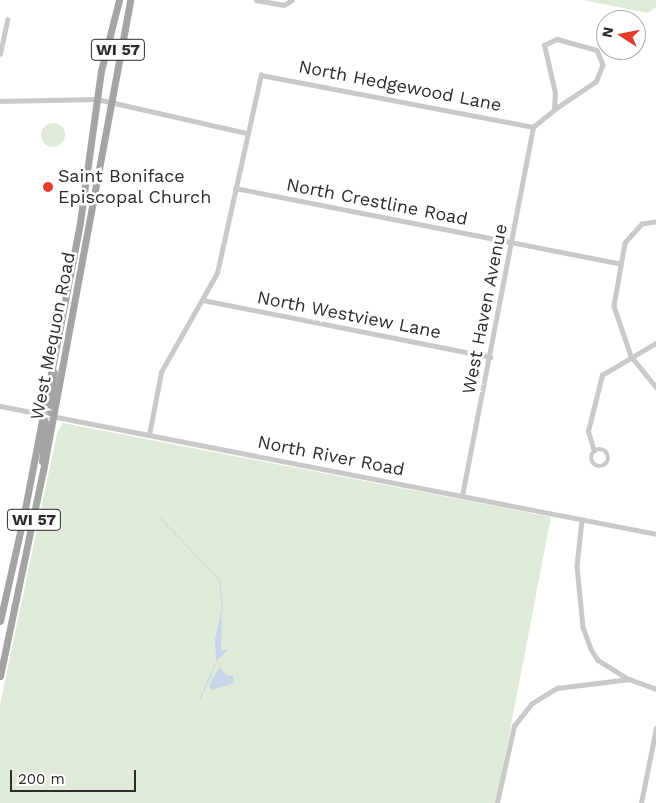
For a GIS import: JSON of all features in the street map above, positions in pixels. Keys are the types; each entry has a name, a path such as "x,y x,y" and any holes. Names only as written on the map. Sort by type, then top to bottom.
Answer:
{"main road":[{"name":"West Mequon Road","path":"0,620 80,222 97,99 118,0"},
{"name":"West Mequon Road","path":"0,676 43,471 109,101 130,0"},
{"path":"53,357 49,407 53,417"},
{"path":"42,415 46,424 43,471"}],"street":[{"path":"256,0 284,4 292,0"},
{"path":"0,54 7,20"},
{"path":"532,127 596,82 603,65 597,50 557,39 544,45 555,93 554,110"},
{"name":"North Hedgewood Lane","path":"248,133 261,75 532,127"},
{"path":"0,101 97,99 248,133 217,273 161,372 149,435"},
{"name":"West Haven Avenue","path":"462,496 513,243 532,127"},
{"name":"North Crestline Road","path":"235,188 621,264"},
{"path":"656,222 642,224 631,234 621,264 614,306 631,356 656,387"},
{"name":"North Westview Lane","path":"203,300 490,357"},
{"path":"594,451 607,452 605,465 594,464 594,451 588,438 597,386 609,368 656,342"},
{"name":"North River Road","path":"0,406 656,534"},
{"path":"582,520 577,566 583,627 591,649 598,660 629,679 656,689"},
{"path":"0,620 12,622"},
{"path":"497,803 520,714 556,688 629,679"},
{"path":"641,803 656,728"}],"green space":[{"path":"583,0 656,0 656,7 648,13 646,10 633,10"},
{"path":"53,123 61,127 65,135 61,143 53,147 45,143 41,135 45,127"},
{"path":"63,423 551,517 496,803 0,803 0,705 57,433"}],"water":[{"path":"222,608 221,651 229,649 216,661 215,639"},
{"path":"220,667 226,675 233,676 234,683 212,690 209,685"}],"waterway":[{"path":"159,517 219,579 222,608"},
{"path":"199,700 216,661"}],"place":[{"name":"Saint Boniface Episcopal Church","path":"48,187"}]}
